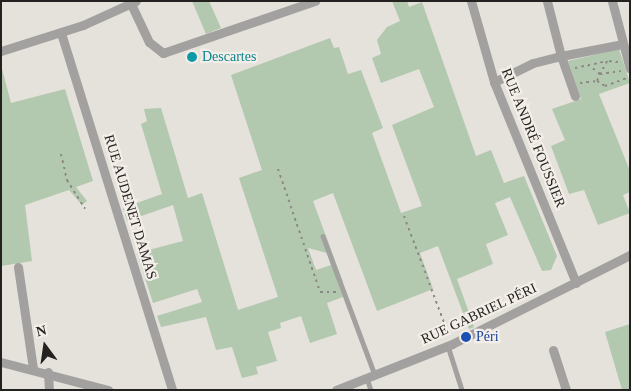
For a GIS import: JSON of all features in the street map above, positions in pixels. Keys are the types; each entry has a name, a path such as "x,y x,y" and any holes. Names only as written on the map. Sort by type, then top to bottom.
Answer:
{"street":[{"path":"1,51 61,33 133,2 150,42 163,53 315,1"},
{"name":"RUE ANDRÉ FOUSSIER","path":"471,1 494,82 576,283"},
{"path":"547,1 562,56 569,68 575,96"},
{"path":"612,1 629,65"},
{"name":"RUE AUDENET DAMAS","path":"61,33 172,390"},
{"path":"494,82 533,63 622,44"},
{"name":"RUE GABRIEL PÉRI","path":"336,390 450,345 630,255"},
{"path":"18,266 33,368"},
{"path":"553,350 566,390"},
{"path":"1,362 33,368 108,390"},
{"path":"48,372 49,390"}],"lane":[{"path":"323,236 371,376 371,390"},
{"path":"450,345 462,390"}],"path":[{"path":"629,65 607,61 569,68 580,84 597,82 605,86 630,77"},
{"path":"597,82 607,61"},
{"path":"587,64 600,74"},
{"path":"600,74 629,65"},
{"path":"61,154 67,180 84,209"},
{"path":"278,169 320,292 343,291"},
{"path":"404,216 450,345"}],"green space":[{"path":"192,1 209,1 221,28 206,34"},
{"path":"392,1 407,1 409,7 422,2 476,156 491,150 504,183 524,176 557,256 551,270 542,271 510,197 495,203 508,235 486,244 493,264 457,279 474,327 469,329 438,246 420,253 433,289 377,311 333,193 313,201 343,282 339,285 343,297 327,303 337,334 310,343 301,316 280,323 281,328 268,332 277,361 256,367 258,374 242,378 232,347 216,350 206,317 161,327 157,316 202,302 197,289 153,303 137,253 183,241 173,205 127,221 123,208 162,194 141,124 147,121 144,109 161,108 188,198 202,193 238,310 278,297 239,178 262,170 231,75 330,38 334,48 339,47 348,74 361,70 383,128 372,133 401,213 422,206 392,125 434,107 419,69 381,83 372,58 381,54 377,40 387,27 400,21","holes":["308,248 327,253 331,265 316,270"]},
{"path":"619,49 630,83 599,94 630,171 630,192 623,195 630,213 598,225 584,190 569,194 551,146 565,140 552,109 581,99 568,61"},
{"path":"1,65 11,103 65,89 93,181 76,187 87,201 82,205 69,190 25,205 32,261 1,266"},
{"path":"630,324 630,390 622,390 605,332"}],"place":[{"name":"Descartes","path":"192,57"},
{"name":"Péri","path":"466,337"}]}
